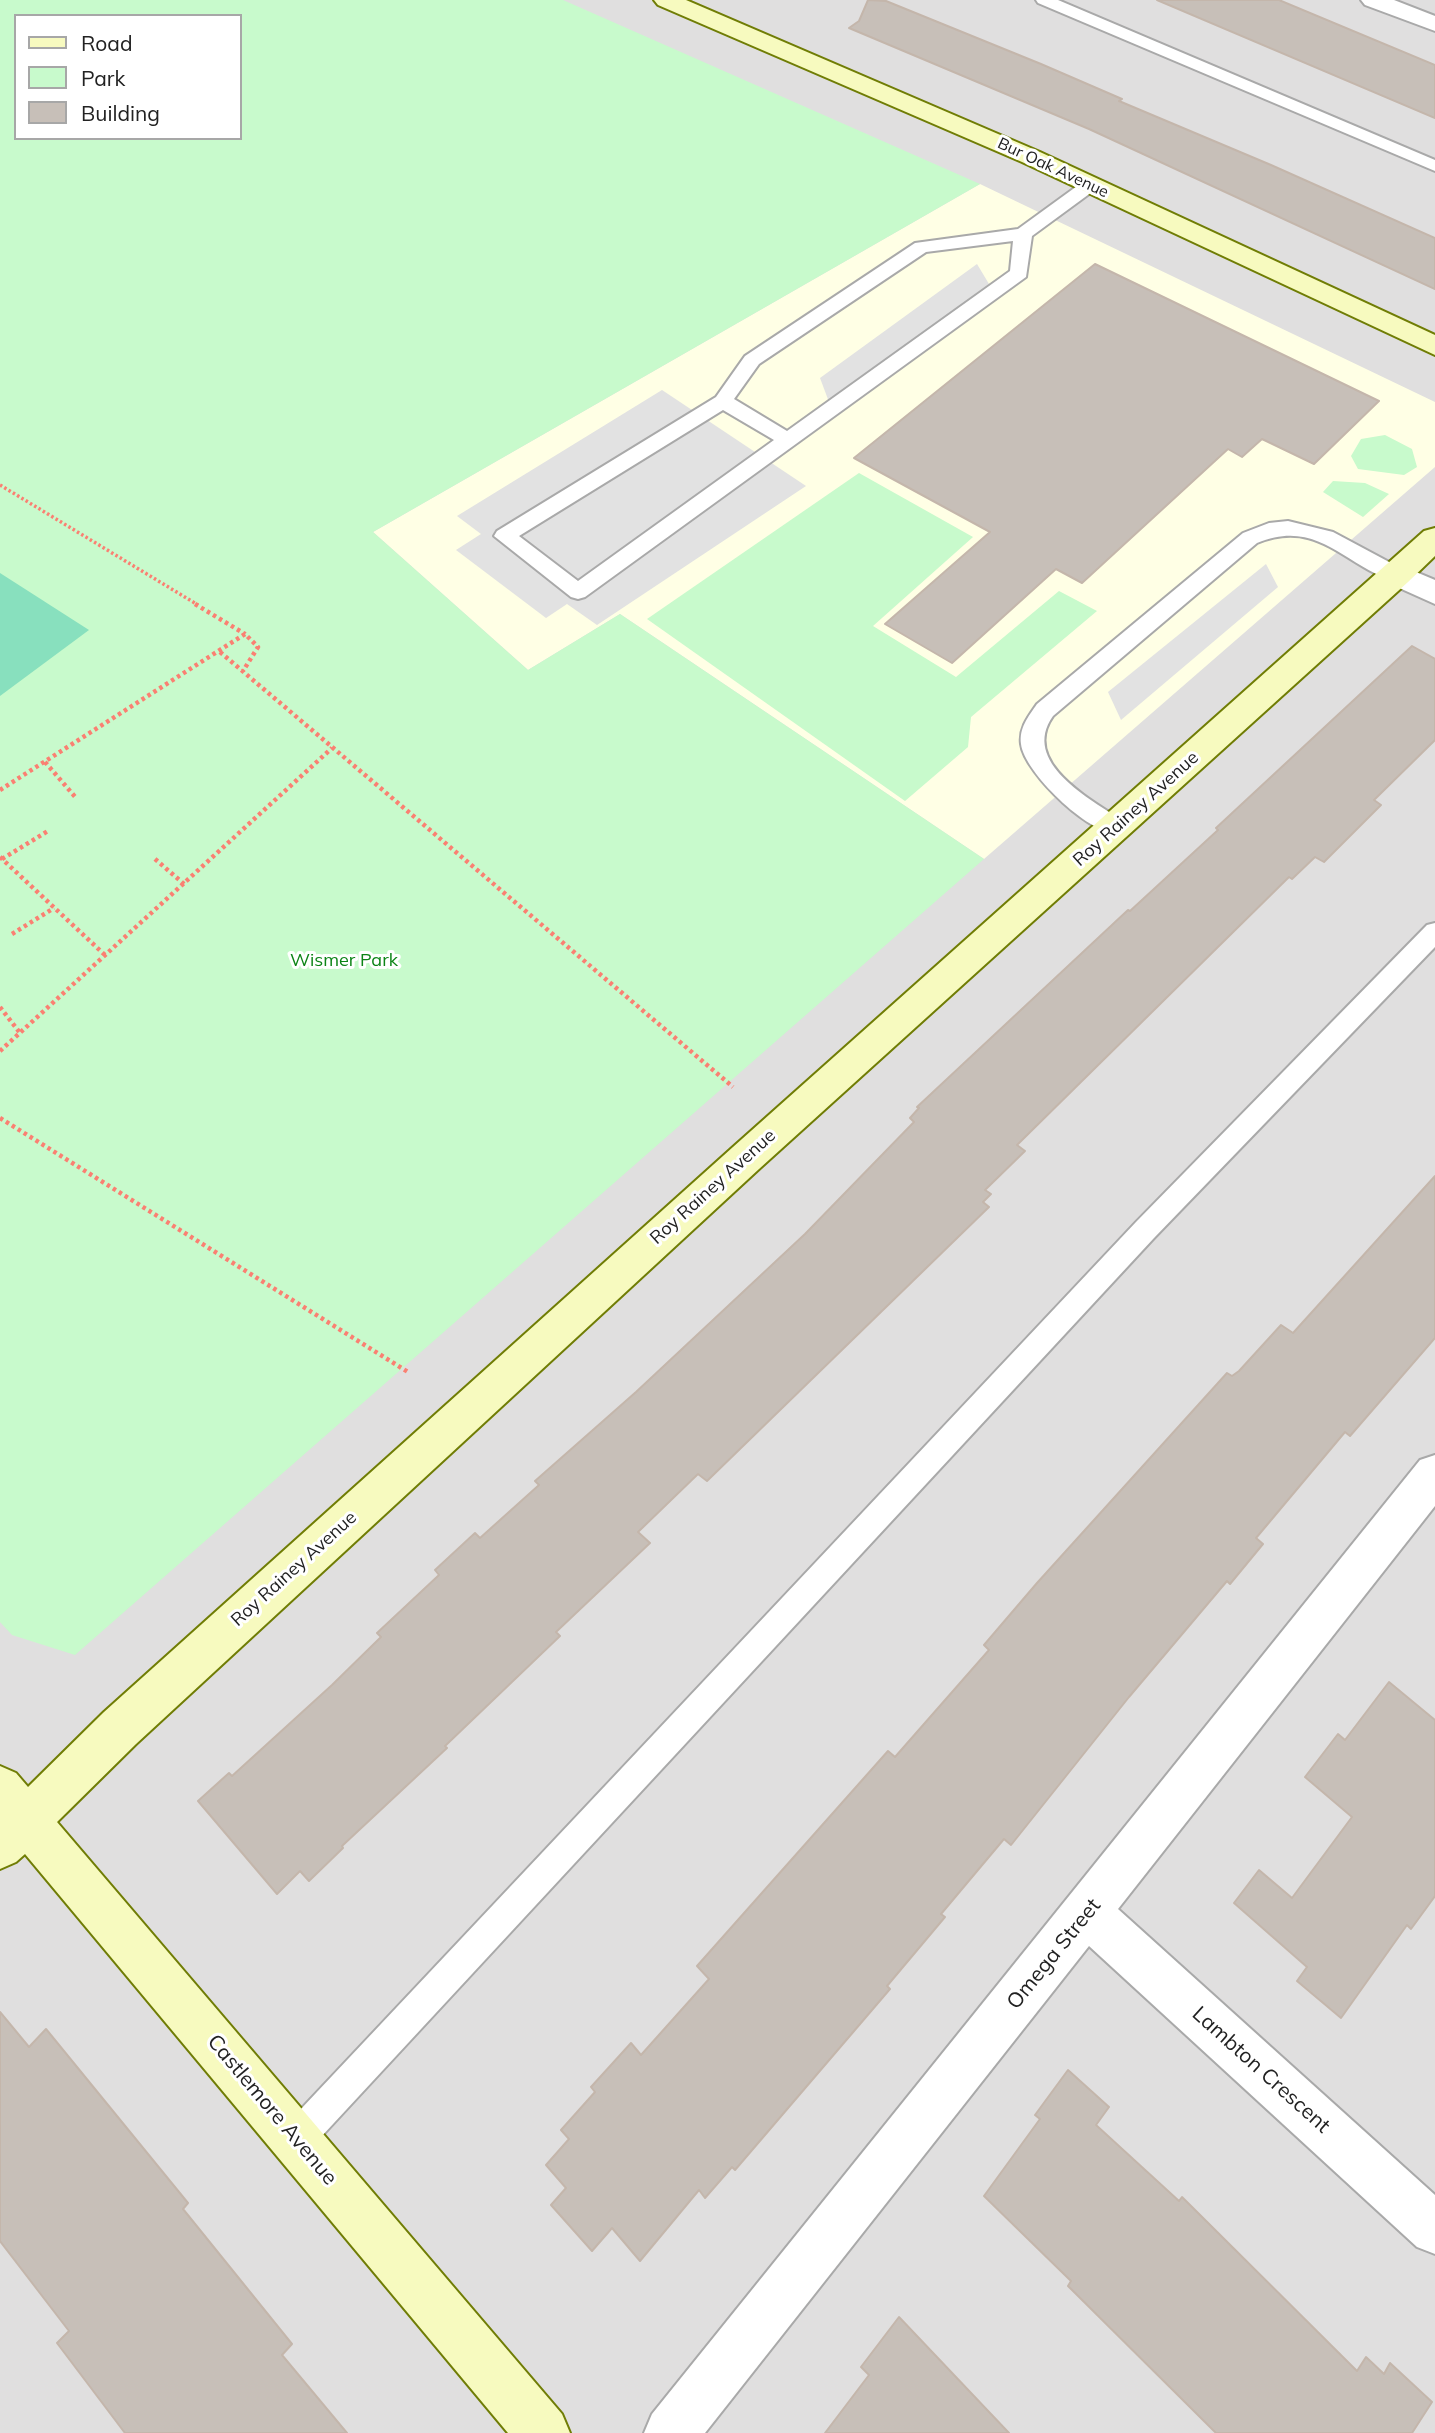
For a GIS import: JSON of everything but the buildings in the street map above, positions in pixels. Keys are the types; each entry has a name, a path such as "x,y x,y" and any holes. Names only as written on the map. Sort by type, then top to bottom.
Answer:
{"street":[{"name":"Bur Oak Avenue","path":"666,0 1090,185 1435,346"},
{"path":"1373,0 1435,24"},
{"name":"Roy Rainey Avenue","path":"9,1818 171,1682 746,1157 1397,575 1435,538"},
{"path":"1397,575 1435,593"},
{"name":"Omega Street","path":"671,2433 1435,1474"},
{"name":"Castlemore Avenue","path":"9,1818 296,2139 543,2433"},
{"name":"Lambton Crescent","path":"1087,1912 1435,2229"}],"lane":[{"path":"1044,0 1435,166"},
{"path":"1023,234 1019,273 578,592 504,536 723,401 752,360 921,247 1023,234 1090,185"},
{"path":"723,401 788,440"},
{"path":"1115,827 1045,773 1036,757 1033,742 1033,727 1045,710 1250,538 1265,529 1285,527 1330,538 1397,575"},
{"path":"296,2139 1145,1230 1435,932"}],"path":[{"path":"0,485 245,634 258,647 243,671"},
{"path":"0,790 245,634"},
{"path":"220,652 733,1087"},
{"path":"0,1051 332,748"},
{"path":"45,762 77,799"},
{"path":"48,831 1,858 106,956"},
{"path":"155,859 184,884"},
{"path":"12,934 54,908"},
{"path":"0,1007 20,1033"},
{"path":"0,1118 408,1371"}],"shaded area":[{"path":"0,0 1435,0 1435,2433 0,2433"},
{"path":"980,184 1435,402 1435,467 984,859 620,614 528,670 373,532"},
{"path":"977,264 989,284 829,402 820,378"},
{"path":"662,390 806,486 597,625 567,604 546,618 456,550 481,534 457,516"},
{"path":"1266,564 1278,587 1121,720 1108,692"}],"green space":[{"name":"Wismer Park","path":"0,0 563,0 980,184 373,532 528,670 620,614 984,859 75,1655 12,1635 0,1622"},
{"path":"1385,435 1412,449 1417,467 1404,475 1358,469 1351,456 1361,439"},
{"path":"859,473 973,537 873,626 956,677 1059,591 1097,611 971,717 968,747 905,801 647,619"},
{"path":"1333,481 1365,483 1389,494 1363,517 1323,492"},
{"path":"0,573 89,630 0,696"}]}
